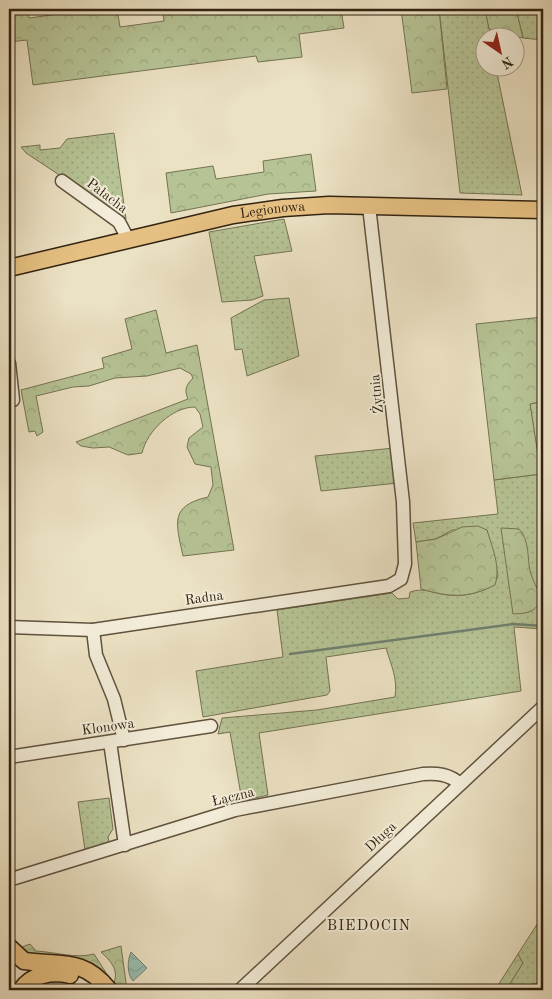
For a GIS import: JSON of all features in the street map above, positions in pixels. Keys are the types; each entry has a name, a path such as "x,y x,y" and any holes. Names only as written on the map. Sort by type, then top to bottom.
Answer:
{"main road":[{"name":"Legionowa","path":"9,268 233,216 283,208 329,205 543,210"},
{"path":"9,947 24,961 60,962 82,968 97,978 109,990"},
{"path":"21,990 34,978 55,973 77,978 94,990"}],"street":[{"name":"Pałacha","path":"62,181 119,222 128,239"},
{"name":"Żytnia","path":"369,206 403,502 405,564 401,579"},
{"path":"9,363 13,400"},
{"name":"Radna","path":"9,627 93,630 388,586 401,579"},
{"path":"93,630 96,655 114,698 124,740"},
{"name":"Długa","path":"240,990 543,707"},
{"name":"Klonowa","path":"9,757 211,726"},
{"path":"110,742 126,845"},
{"name":"Łączna","path":"15,878 235,810 407,776 437,773 450,777 460,784"}],"green space":[{"path":"95,9 117,9 120,27 164,21 162,9 341,9 344,28 299,34 302,57 258,62 256,56 33,85 27,40 9,42 9,15 28,13 29,18"},
{"path":"401,9 439,9 447,89 412,93"},
{"path":"439,9 485,9 489,28 474,28 474,78 498,78 522,195 460,193"},
{"path":"485,9 516,9 521,28 489,28"},
{"path":"516,9 543,9 543,40 524,38 524,28 521,28"},
{"path":"114,133 126,219 26,153 21,147 40,145 40,150 60,148 67,139"},
{"path":"311,154 316,191 268,194 171,213 166,173 213,166 216,179 264,172 263,161"},
{"path":"284,219 292,251 254,256 263,296 252,300 222,302 209,232"},
{"path":"289,298 299,356 247,376 242,349 235,350 231,318 264,300"},
{"path":"156,310 166,353 197,345 234,550 183,556 178,534 178,517 187,505 208,497 213,485 211,467 195,464 187,447 189,438 203,427 200,414 195,407 178,411 162,422 149,437 142,453 128,455 109,447 93,448 81,446 76,442 188,399 186,390 187,385 193,378 191,374 180,368 147,376 115,378 89,386 73,387 36,396 43,432 37,436 35,431 29,432 21,390 104,368 102,358 132,349 125,319"},
{"path":"543,317 543,401 530,404 541,474 494,480 476,324"},
{"path":"543,401 543,458 538,459 530,404"},
{"path":"394,448 398,483 321,491 315,456"},
{"path":"541,474 543,492 543,629 514,627 521,691 259,733 268,795 242,801 230,732 218,734 222,718 317,710 395,697 395,678 386,648 326,657 330,691 327,695 203,717 196,671 283,657 277,610 392,593 398,599 409,598 410,592 418,590 448,595 462,595 475,593 494,585 498,575 487,530 452,530 436,539 416,542 413,523 498,514 494,480"},
{"path":"478,526 487,530 493,550 497,571 495,585 467,595 441,594 421,589 416,542 436,539 462,527"},
{"path":"501,528 519,529 525,539 530,571 542,597 537,606 531,611 513,614"},
{"path":"109,798 113,829 108,837 109,842 85,850 78,802"},
{"path":"543,915 543,982 506,990 522,964 518,954"},
{"path":"30,944 36,951 73,956 94,954 108,976 107,978 90,965 72,959 30,955 22,947"},
{"path":"121,946 127,990 117,990 113,985 115,971 111,963 101,952"},
{"path":"518,954 523,963 506,990 495,990"},
{"path":"67,980 87,990 30,990 38,982"}],"water":[{"path":"131,952 147,968 133,981 128,967"}],"waterway":[{"path":"290,654 513,624 543,626"}],"district":[{"name":"BIEDOCIN","path":"369,926"}]}
